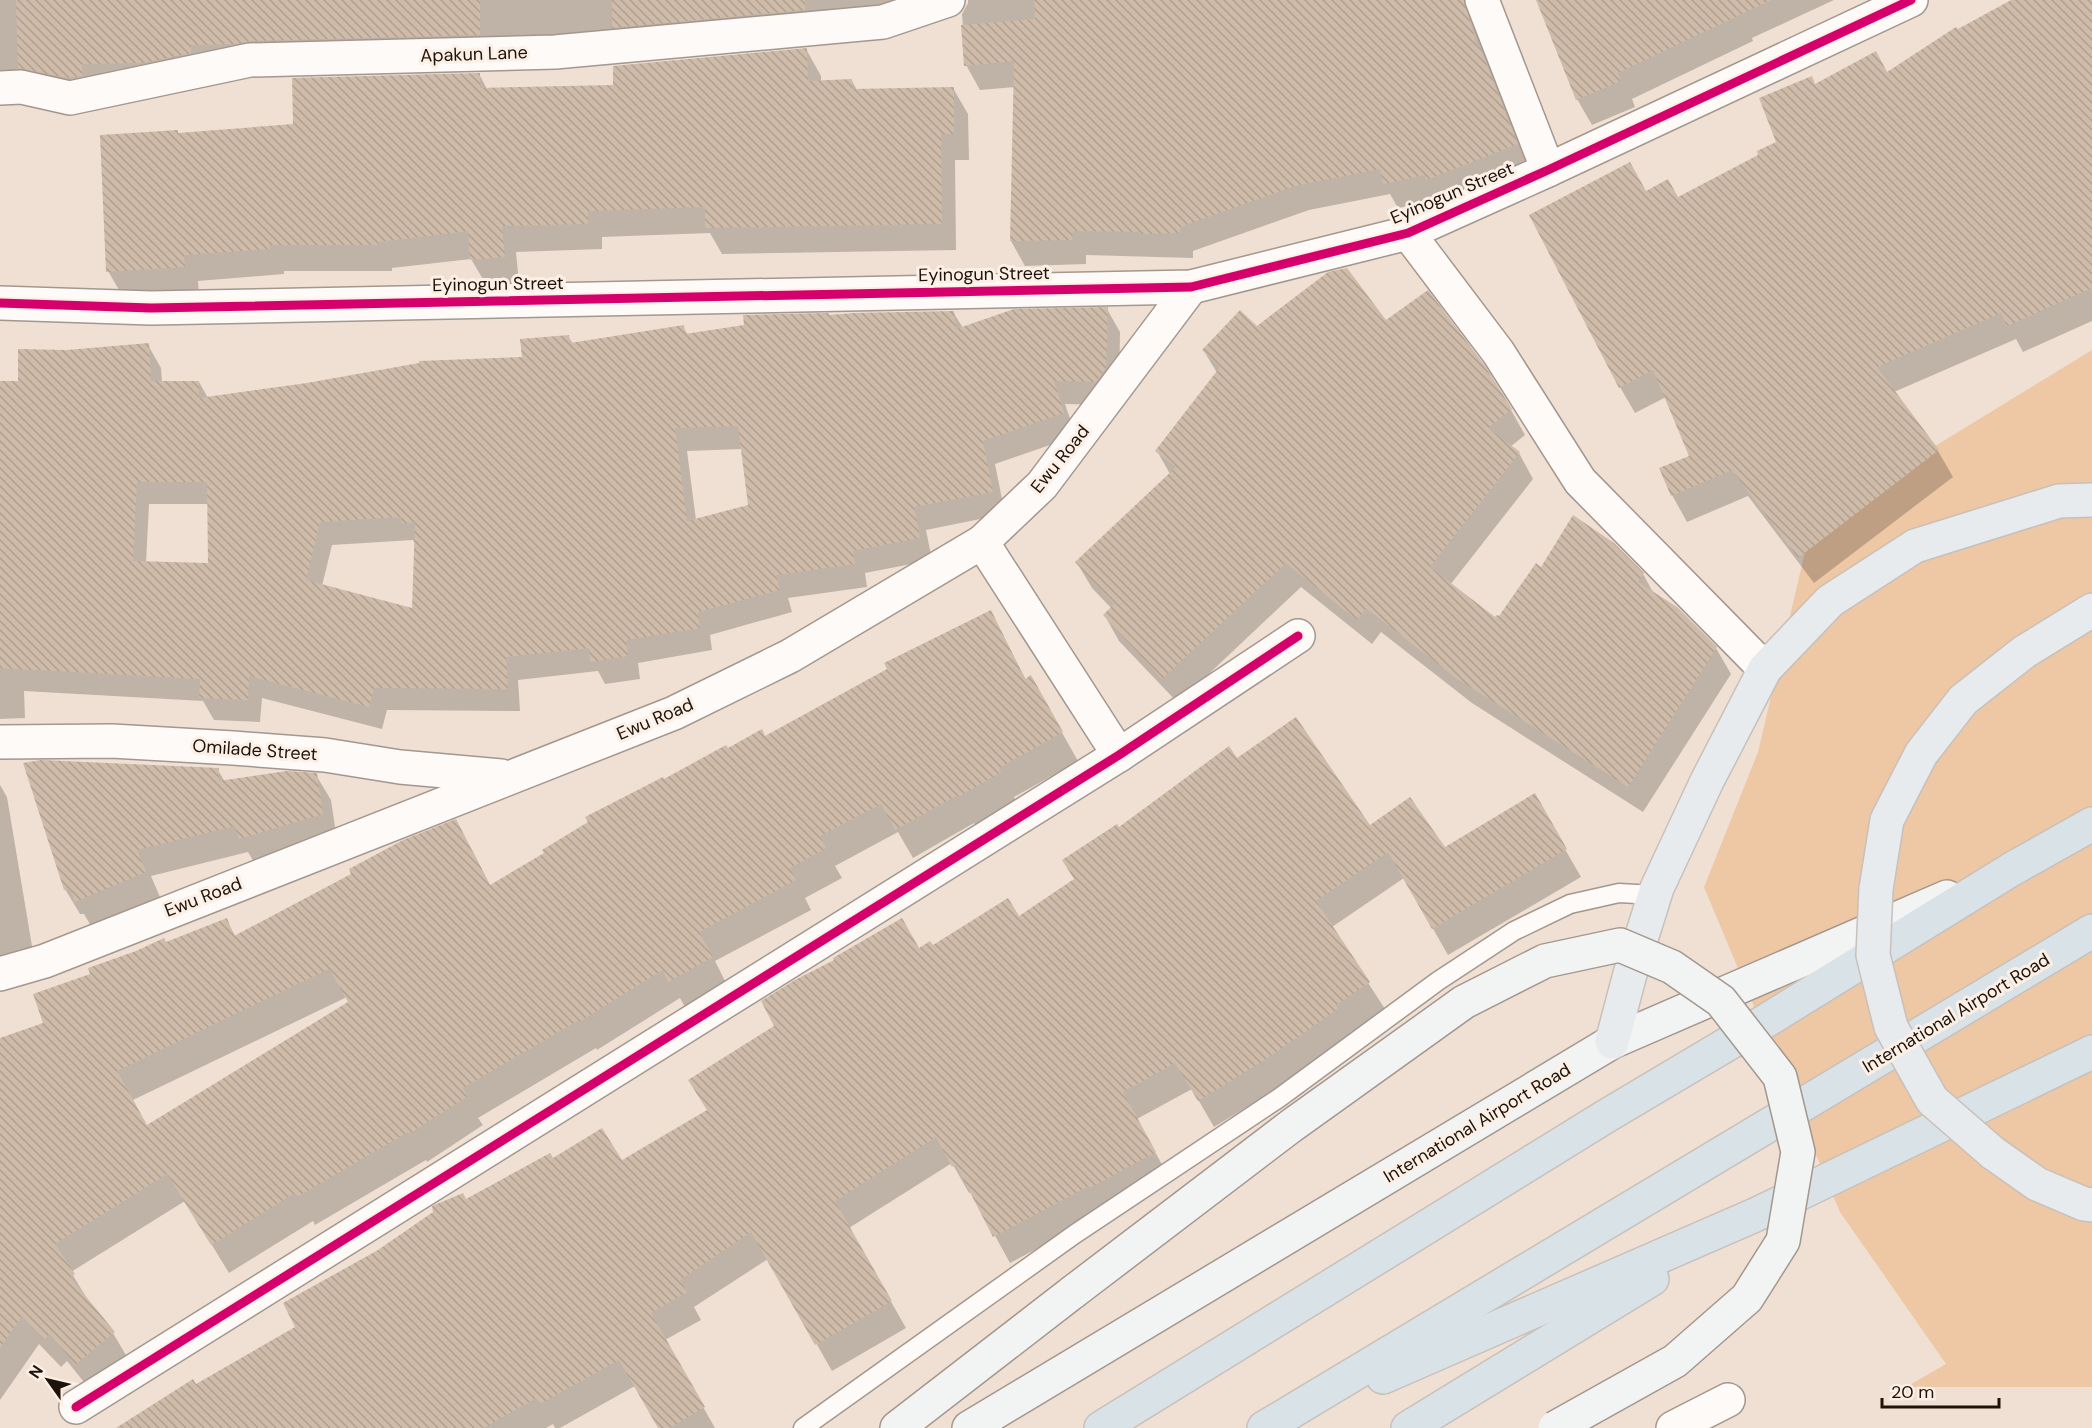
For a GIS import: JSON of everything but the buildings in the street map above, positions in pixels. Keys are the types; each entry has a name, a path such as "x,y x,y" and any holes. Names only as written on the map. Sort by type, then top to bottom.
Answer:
{"highway":[{"name":"International Airport Road","path":"1101,1428 1598,1121 1756,1027 2012,869 2092,824"},
{"name":"International Airport Road","path":"1265,1428 2092,931"},
{"path":"1265,1428 1755,1215 2092,1052"},
{"path":"1407,1428 1755,1215"}],"main road":[{"path":"1611,1042 1657,888 1707,781 1765,669 1830,601 1915,546 2060,501 2092,500"},
{"path":"2092,610 2024,652 1963,700 1921,754 1887,820 1876,889 1873,955 1891,1027 1932,1100 1993,1154 2037,1184 2084,1204 2092,1205"},
{"name":"International Airport Road","path":"969,1428 1611,1042 2012,869"},
{"path":"897,1428 1291,1126 1464,1002 1545,961 1620,945 1672,967 1721,1001 1780,1077 1798,1152 1783,1241 1747,1298 1675,1361 1555,1428"}],"street":[{"name":"Apakun Lane","path":"0,88 21,87 70,98 250,60 555,52 883,22 948,0"},
{"path":"1482,0 1548,170"},
{"name":"Eyinogun Street","path":"0,303 163,308 1191,286 1408,233 1911,0"},
{"path":"1408,233 1498,352 1580,481 1765,669"},
{"name":"Ewu Road","path":"0,974 45,960 674,713 790,656 982,542 1042,485 1191,286"},
{"path":"982,542 1119,755"},
{"path":"76,1407 1119,755 1298,636"},
{"name":"Omilade Street","path":"0,742 112,741 244,749 325,755 400,767 509,777"},
{"path":"1672,1428 1728,1400"}],"lane":[{"path":"803,1428 1065,1241 1279,1098 1438,981 1514,931 1570,904 1619,893 1654,895 1657,888"}],"shaded area":[{"path":"2092,350 2092,1387 1906,1387 1946,1364 1840,1212 1704,887 1758,752 1805,552 1932,448"}],"cycle path":[{"path":"0,303 151,308 1191,287 1408,233 1911,0"},
{"path":"76,1407 1119,755 1298,636"}]}
